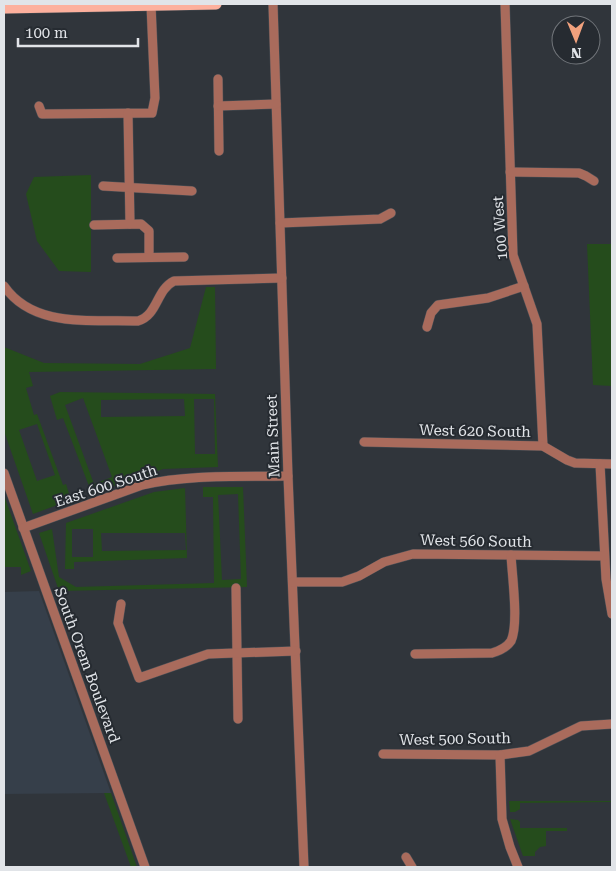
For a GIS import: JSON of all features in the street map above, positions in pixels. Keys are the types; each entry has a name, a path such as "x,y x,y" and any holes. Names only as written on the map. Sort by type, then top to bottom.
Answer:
{"main road":[{"path":"4,8 75,5 216,4"}],"street":[{"name":"Main Street","path":"273,4 288,476 304,867"},
{"name":"100 West","path":"505,4 513,256 537,324 544,446"},
{"path":"39,106 42,114 152,113 155,98 151,5"},
{"path":"218,79 219,151"},
{"path":"218,106 276,104"},
{"path":"128,113 130,224"},
{"path":"510,172 579,173 594,181"},
{"path":"104,186 192,191"},
{"path":"280,223 380,219 391,213"},
{"path":"94,225 141,224 148,231 149,257"},
{"path":"118,258 184,257"},
{"path":"4,286 14,298 27,308 47,316 61,319 138,320 149,316 164,288 174,281 282,278"},
{"path":"427,327 430,313 438,305 488,298 524,286"},
{"name":"West 620 South","path":"364,442 544,446 575,463 612,464"},
{"path":"600,464 604,556 612,614"},
{"name":"South Orem Boulevard","path":"4,473 145,867"},
{"name":"East 600 South","path":"23,528 142,485 163,480 288,476"},
{"name":"West 560 South","path":"293,582 342,582 359,576 384,562 413,554 604,556"},
{"path":"415,654 492,653 510,642 514,630 511,555"},
{"path":"236,588 238,719"},
{"path":"121,604 118,623 138,678 208,654 296,651"},
{"name":"West 500 South","path":"383,754 500,755 529,751 581,726 612,724"},
{"path":"500,755 502,819 510,848 518,867"},
{"path":"406,857 412,867"}],"shaded area":[{"path":"39,591 111,793 4,794 4,592"}],"green space":[{"path":"91,175 91,272 59,271 37,241 26,194 34,177"},
{"path":"587,244 612,244 612,386 593,385"},
{"path":"206,287 215,287 216,369 29,372 33,386 26,388 34,415 37,414 63,485 66,484 71,500 33,514 4,431 4,347 44,363 140,364 190,348","holes":["37,424 55,475 37,481 19,430"]},
{"path":"60,392 215,394 218,467 163,469 92,494 63,418 57,420 50,396","holes":["83,398 112,477 94,484 65,405","184,399 185,416 101,417 101,400","194,399 214,399 215,454 195,454"]},
{"path":"203,487 243,487 247,587 59,591 39,533 52,529 59,577 76,587 214,583 213,497 203,497","holes":["238,494 241,579 222,580 218,495"]},
{"path":"185,488 187,558 74,562 74,569 65,569 66,523 154,492","holes":["72,529 93,529 93,557 72,557","101,533 185,533 186,550 102,551"]},
{"path":"4,495 31,571 21,575 21,567 4,567"},
{"path":"104,793 111,793 137,867 131,867"},
{"path":"509,801 612,801 520,803 520,809 510,812"},
{"path":"510,819 518,820 520,828 567,828 567,831 546,831 546,846 540,847 535,852 535,856 523,856"}]}
